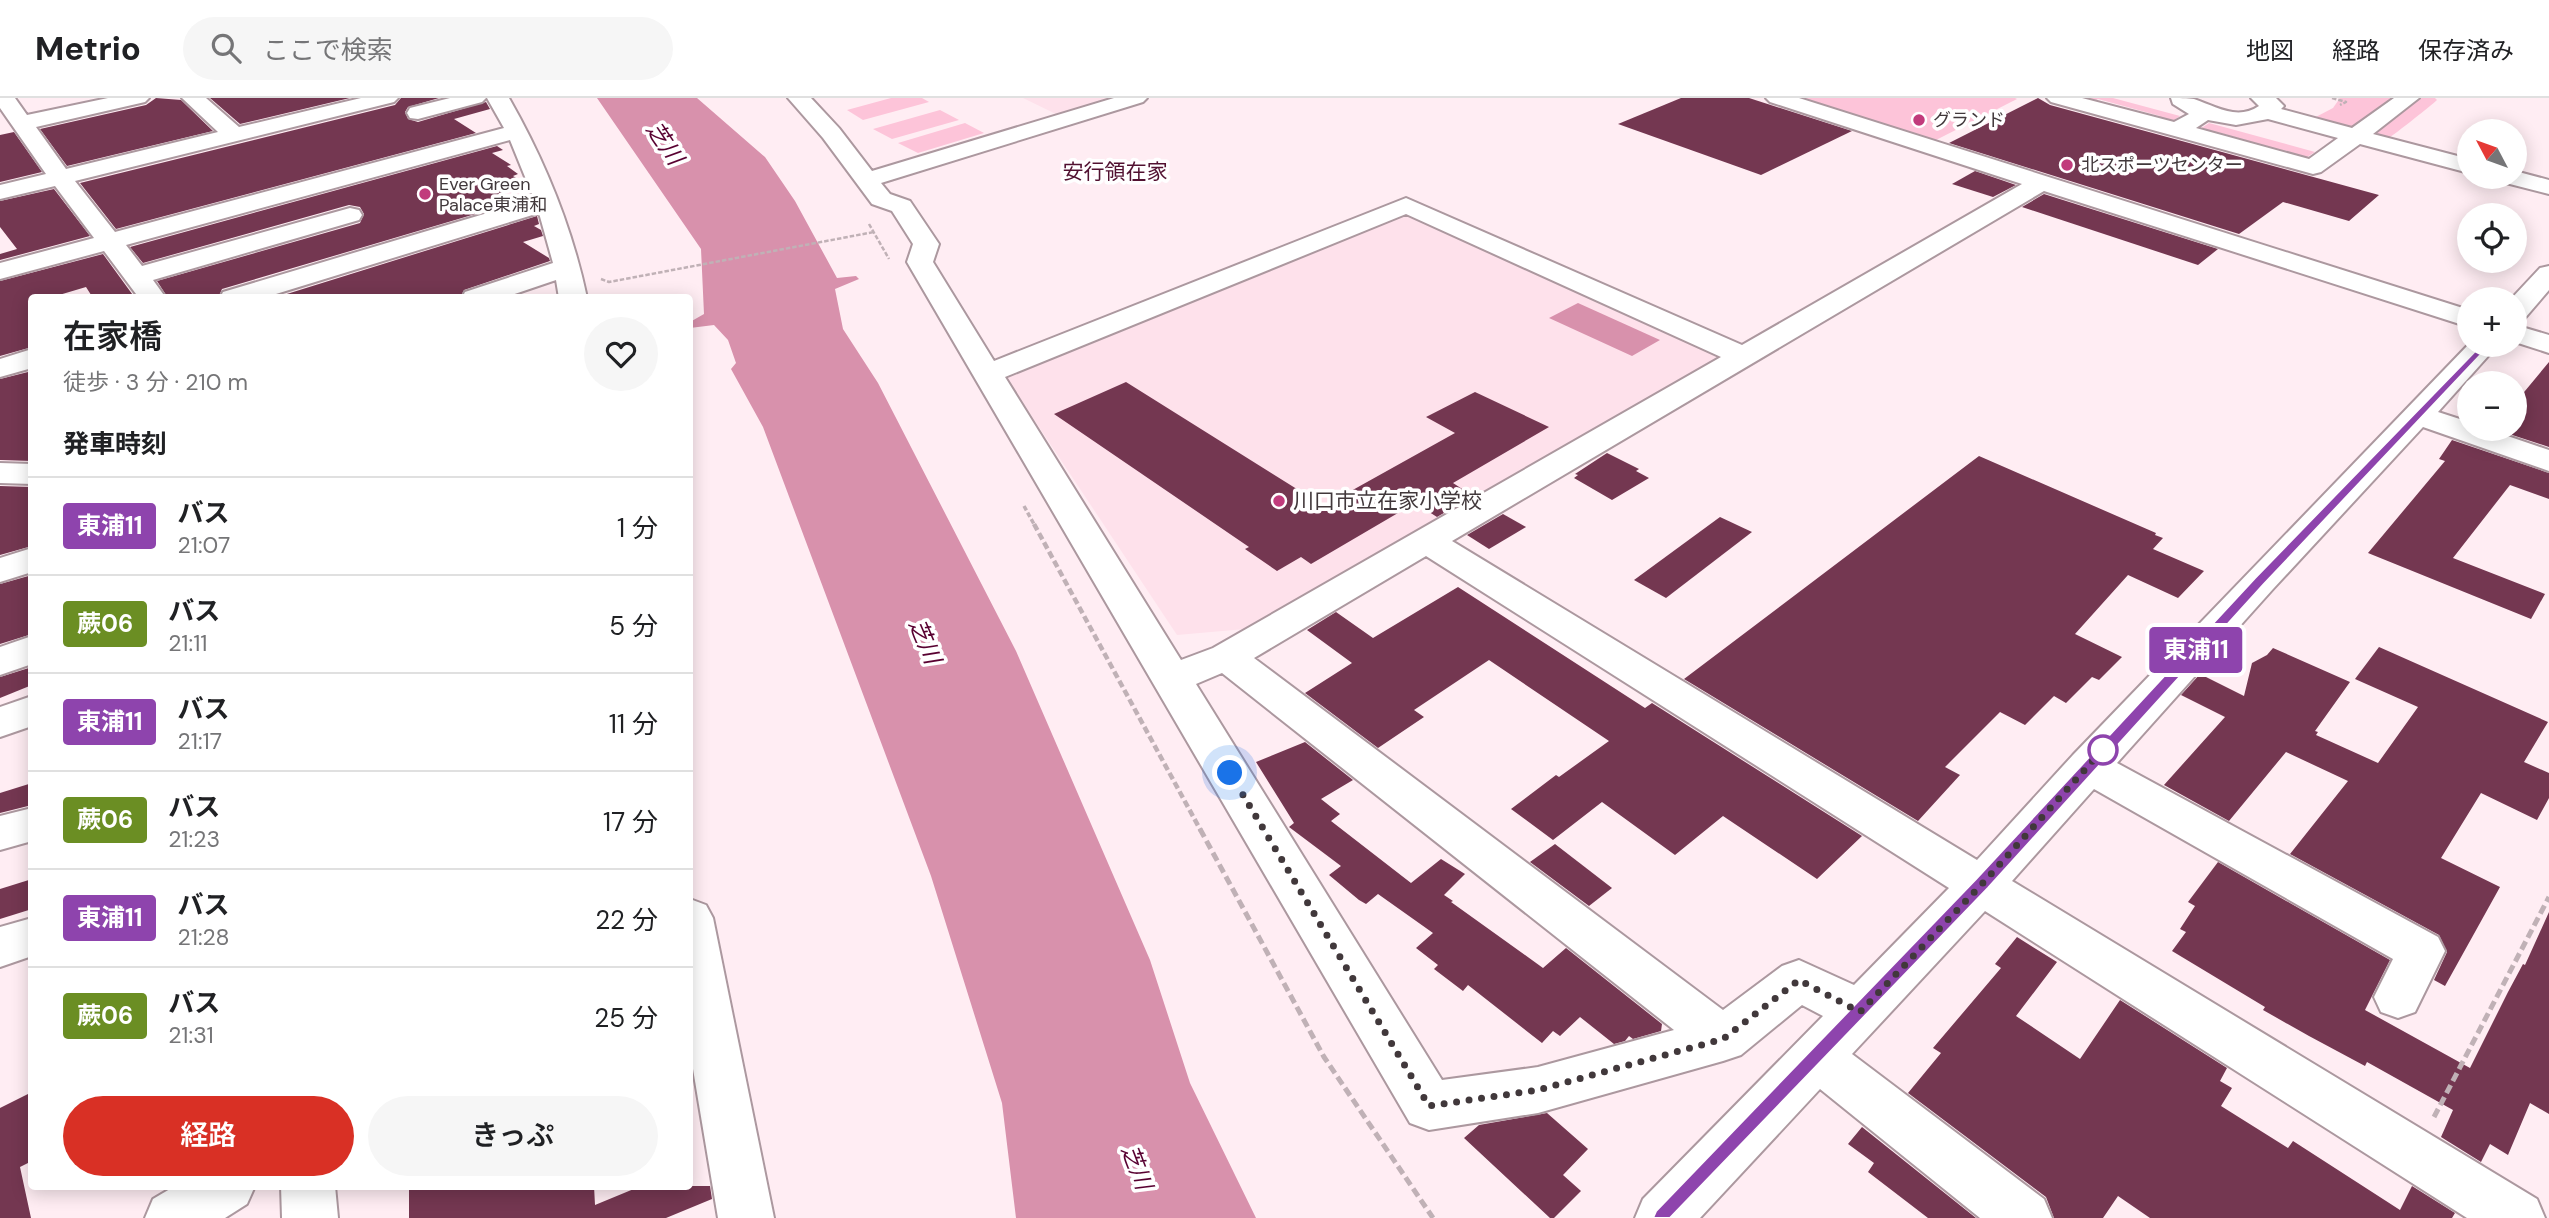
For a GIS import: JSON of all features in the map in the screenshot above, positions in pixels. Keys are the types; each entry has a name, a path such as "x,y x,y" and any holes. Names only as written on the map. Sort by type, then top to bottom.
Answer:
{"street":[{"path":"4,98 61,178 150,294"},
{"path":"23,124 138,98"},
{"path":"194,98 235,136"},
{"path":"0,192 387,98"},
{"path":"418,113 475,98"},
{"path":"498,98 517,131 547,203 568,267 572,294"},
{"path":"799,98 831,133 881,199 901,206 926,244 920,262 1429,1106 1538,1090 1723,1039 1799,980 1860,1012"},
{"path":"867,180 1136,98"},
{"path":"1777,98 2457,315"},
{"path":"2058,98 2314,167 2408,98"},
{"path":"2179,98 2191,108 2225,117 2255,117 2264,105 2358,137 2457,163"},
{"path":"356,106 378,122"},
{"path":"2177,130 2207,113"},
{"path":"0,271 517,131"},
{"path":"2527,181 2549,187"},
{"path":"1173,678 1227,657 2041,183"},
{"path":"246,294 547,203"},
{"path":"987,374 1406,205 1743,356"},
{"path":"137,276 350,215"},
{"path":"487,294 568,267"},
{"path":"2531,303 2549,274"},
{"path":"2527,337 2549,344"},
{"path":"1663,1218 1982,884 2088,766 2440,407 2475,357"},
{"path":"0,368 28,359"},
{"path":"2440,407 2549,461"},
{"path":"2527,429 2549,437"},
{"path":"0,473 28,474"},
{"path":"1425,540 2517,1218"},
{"path":"0,571 28,560"},
{"path":"0,662 28,651"},
{"path":"1227,657 1723,1039"},
{"path":"0,723 28,712"},
{"path":"2088,766 2421,951 2398,997"},
{"path":"0,833 28,825"},
{"path":"0,947 28,938"},
{"path":"693,939 746,1218"},
{"path":"1817,1057 2024,1218"},
{"path":"173,1218 221,1190"},
{"path":"309,1190 310,1218"}],"path":[{"path":"867,221 894,268"},
{"path":"609,282 874,232"},
{"path":"1020,499 1324,1057 1433,1218"},
{"path":"2415,1155 2549,897"}],"shaded area":[{"path":"891,98 922,98 929,102 863,120 847,110"},
{"path":"1023,98 1120,98 1060,116"},
{"name":"グランド","path":"1794,98 2015,98 2017,99 1932,142"},
{"path":"2076,98 2113,98 2180,116 2170,123 2154,120 2160,116 2098,99 2091,103"},
{"path":"2340,98 2437,100 2390,137 2312,119 2333,108"},
{"path":"940,110 959,120 892,139 873,129"},
{"path":"965,123 984,133 918,153 898,143"},
{"path":"2209,123 2315,152 2304,159 2280,156 2284,151 2217,132 2210,136 2197,131"},
{"name":"川口市立在家小学校","path":"1403,211 1720,350 1720,360 1245,629 1177,635 1003,373"}],"water":[{"name":"芝川","path":"597,98 697,98 765,157 795,201 837,278 856,276 859,279 835,289 843,329 878,383 1016,651 1150,960 1190,1083 1256,1218 1016,1218 1002,1103 931,876 763,427 731,369 736,363 728,340 714,325 693,328 693,320 704,314 701,249"},
{"path":"1578,303 1660,340 1632,356 1549,318"}],"building":[{"path":"156,98 181,100 213,131 67,166 40,129 146,105"},
{"path":"210,98 350,98 240,124"},
{"path":"401,98 439,98 408,107 405,112 408,119 418,122 486,102 490,109 454,119 476,133 116,229 80,183 395,105"},
{"path":"1681,98 1749,98 1852,131 1761,175 1618,124"},
{"name":"北スポーツセンター","path":"2038,98 2050,105 2379,195 2349,221 2283,202 2239,234 1949,143"},
{"path":"14,132 42,172 0,182 0,135"},
{"path":"497,146 503,150 492,153 511,165 507,166 518,174 513,176 521,181 501,187 506,190 501,192 516,202 222,289 220,294 165,294 157,281 360,223 364,214 360,207 349,205 143,263 130,247"},
{"path":"1975,171 2016,185 1993,197 1952,184"},
{"path":"54,189 90,236 0,260 0,254 17,249 0,227 0,201"},
{"path":"2044,194 2218,249 2198,265 2022,207"},
{"path":"537,216 539,224 534,226 541,230 543,236 523,242 550,261 464,290 462,294 287,294"},
{"path":"103,254 132,294 90,294 86,287 62,294 28,294 28,348 0,356 0,281"},
{"path":"2549,362 2549,447 2527,440 2527,389"},
{"path":"28,372 28,461 0,460 0,379"},
{"path":"1126,382 1324,506 1455,433 1426,417 1475,392 1549,427 1453,483 1473,496 1437,517 1415,503 1311,564 1301,557 1277,571 1245,549 1249,547 1054,414"},
{"path":"2452,440 2549,473 2549,499 2510,485 2453,558 2545,594 2531,619 2368,553 2445,461 2439,459"},
{"path":"1607,453 1639,469 1636,471 1649,478 1612,500 1574,478 1578,475 1575,474"},
{"path":"1979,456 2156,533 2155,535 2163,538 2153,549 2204,571 2178,598 2128,575 2075,634 2122,657 2099,680 2092,677 2066,703 2054,696 2025,725 2000,712 1945,767 1960,775 1918,821 1684,679"},
{"path":"0,486 28,487 28,547 0,555"},
{"path":"1503,514 1526,527 1489,549 1467,535"},
{"path":"1720,517 1752,532 1666,598 1634,580"},
{"path":"28,576 28,635 0,644 0,584"},
{"path":"1458,587 1645,708 1652,703 1862,836 1817,879 1723,816 1675,855 1602,802 1553,840 1511,809 1556,775 1559,777 1609,741 1489,660 1414,710 1424,717 1378,748 1305,693 1352,663 1307,630 1336,612 1373,638"},
{"path":"2379,647 2548,722 2524,762 2549,773 2549,798 2537,820 2481,793 2441,858 2500,887 2445,986 2434,980 2447,952 2439,935 2290,854 2348,781 2286,752 2229,821 2164,785 2225,717 2181,695 2200,674 2244,696 2252,663 2267,655 2273,648 2350,682 2315,731 2318,732 2316,735 2378,763 2418,707 2355,679"},
{"path":"28,668 28,687 0,698 0,677"},
{"path":"1305,742 1353,780 1321,799 1340,814 1331,821 1411,883 1441,859 1465,874 1444,895 1453,901 1451,902 1543,968 1566,948 1662,1024 1661,1031 1633,1039 1629,1036 1625,1041 1614,1044 1580,1017 1560,1036 1553,1031 1542,1043 1468,985 1463,991 1434,969 1438,965 1416,948 1433,933 1378,894 1366,904 1359,900 1329,875 1341,866 1289,827 1294,823 1256,762"},
{"path":"28,784 28,806 0,813 0,793"},
{"path":"1555,844 1612,888 1589,906 1530,862"},
{"path":"2218,862 2390,960 2365,1010 2470,1068 2508,992 2523,964 2525,965 2549,912 2549,1114 2530,1103 2508,1155 2490,1144 2481,1162 2441,1137 2453,1110 2367,1062 2365,1066 2263,1010 2265,1007 2172,951 2186,932 2180,929 2195,906 2188,902"},
{"path":"28,880 28,910 0,919 0,889"},
{"path":"2017,937 2057,962 2016,1016 2080,1059 2120,1000 2227,1068 2220,1081 2232,1088 2221,1106 2288,1148 2293,1141 2400,1210 2412,1186 2455,1213 2452,1218 2150,1218 2118,1196 2103,1218 2054,1218 2046,1197 1908,1093 1941,1053 1933,1048 2001,968 1995,964"},
{"path":"28,1094 28,1163 20,1167 31,1218 0,1218 0,1108"},
{"path":"1547,1113 1588,1149 1563,1175 1581,1191 1554,1218 1550,1218 1464,1138 1479,1125"},
{"path":"1862,1127 1976,1218 1928,1218 1868,1172 1874,1163 1848,1144"},
{"path":"693,1186 710,1186 712,1199 666,1218 409,1218 409,1190 594,1190 595,1205 631,1190 693,1190"}],"bus line":[{"name":"東浦11","path":"1663,1218 1982,884 2260,581 2473,357"}],"place":[{"name":"グランド","path":"1919,120"},
{"name":"北スポーツセンター","path":"2067,165"},
{"name":"Ever Green Palace東浦和","path":"425,194"},
{"name":"川口市立在家小学校","path":"1279,501"}],"district":[{"name":"安行領在家","path":"1115,172"}],"route":[{"path":"1230,773 1429,1106 1538,1090 1723,1039 1799,980 1860,1012 1982,884 2107,745 2103,750"}]}
